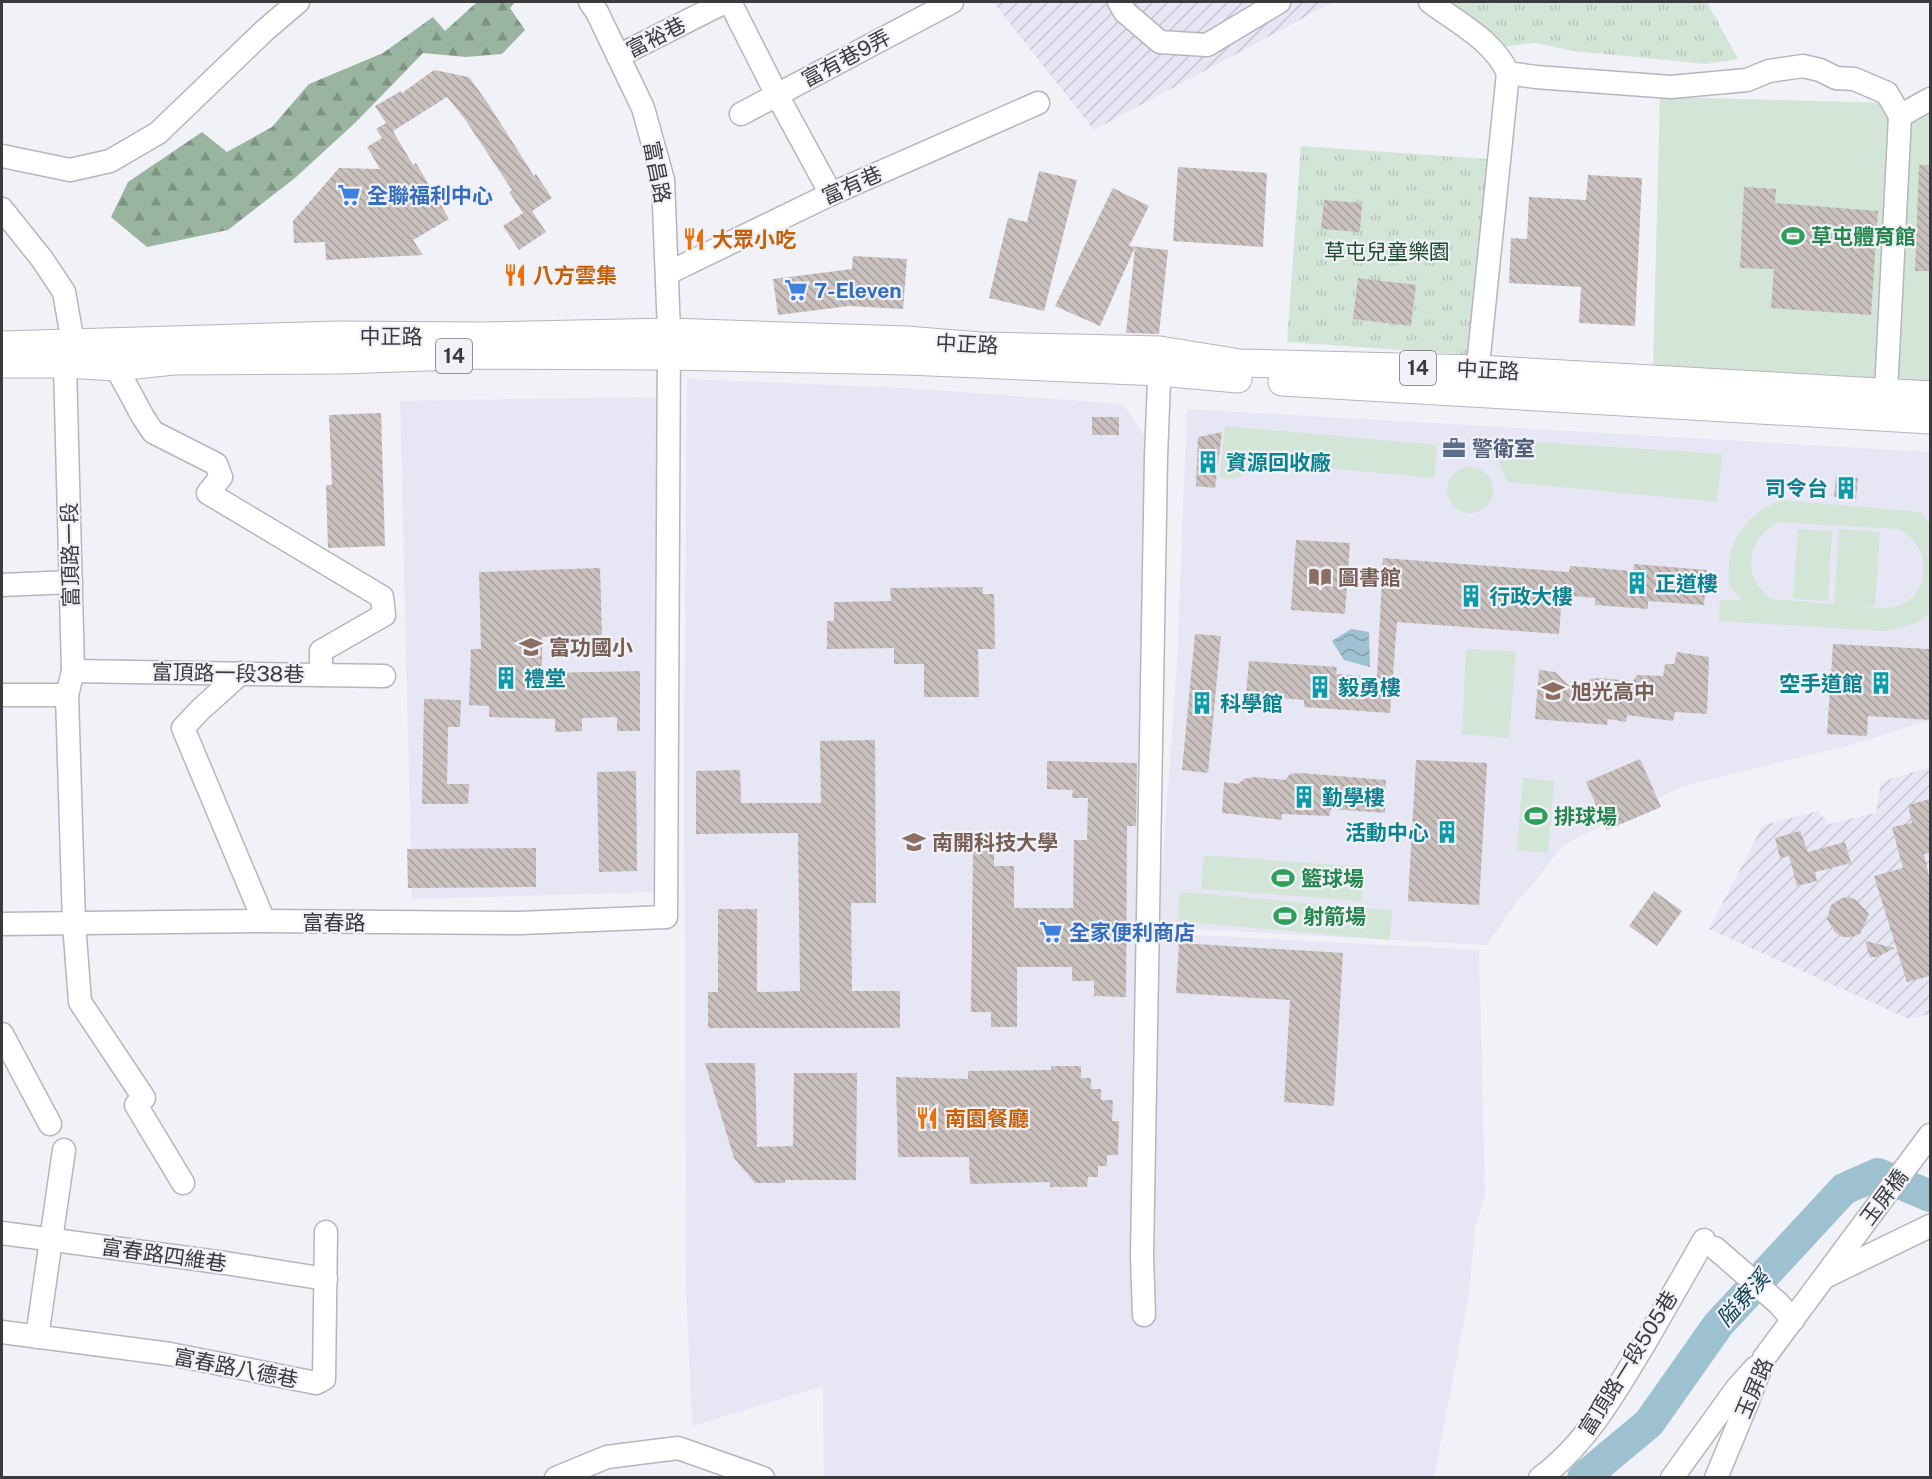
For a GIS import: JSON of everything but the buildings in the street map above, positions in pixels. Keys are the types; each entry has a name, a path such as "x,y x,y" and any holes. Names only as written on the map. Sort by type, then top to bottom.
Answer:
{"main road":[{"name":"中正路","path":"3,361 69,353 338,335 480,336 669,344"},
{"name":"中正路","path":"69,353 116,367 174,361 341,360 483,355 669,344 906,340 1160,361 1476,381 1930,420"},
{"name":"中正路","path":"1476,381 1930,395"}],"street":[{"path":"2,156 70,170 110,161 158,133 264,31 298,2"},
{"name":"富昌路","path":"590,2 643,108 663,180 669,344 666,917"},
{"name":"富裕巷","path":"618,56 725,2"},
{"path":"730,2 831,194"},
{"name":"富有巷9弄","path":"741,114 952,2"},
{"path":"1119,2 1125,12 1160,42 1208,45 1280,2"},
{"path":"1430,2 1482,39 1502,59 1509,73 1476,381"},
{"path":"1509,73 1671,87 1747,80 1769,71 1803,66 1820,70 1836,78 1854,79 1887,93 1900,116 1886,392"},
{"path":"1900,116 1930,99"},
{"name":"富有巷","path":"668,273 831,194 1038,103"},
{"name":"富頂路一段","path":"2,209 42,259 64,292 69,353 73,671 67,695 74,923 80,1002 144,1098 136,1105 183,1183"},
{"path":"1144,1315 1142,1257 1156,457 1160,361"},
{"path":"116,367 153,432 216,464 221,477 208,493 382,597 384,615 321,651 321,675"},
{"path":"2,585 71,582"},
{"name":"富頂路一段38巷","path":"73,671 384,676"},
{"path":"241,673 183,728 264,921"},
{"path":"2,695 67,695"},
{"name":"富春路","path":"2,924 264,921 520,923 666,917"},
{"path":"2,1034 50,1124"},
{"name":"玉屏橋","path":"1831,1268 1930,1135"},
{"path":"37,1337 64,1150"},
{"name":"玉屏路","path":"1716,1478 1764,1358 1786,1311 1831,1268 1890,1246 1930,1226"},
{"name":"富春路八德巷","path":"2,1332 170,1354 316,1383 324,1379 326,1232"},
{"name":"富春路四維巷","path":"2,1233 326,1279"},
{"name":"富頂路一段505巷","path":"1540,1478 1581,1439 1606,1405 1710,1244 1786,1311"},
{"path":"1672,1478 1737,1388 1764,1358"},
{"path":"556,1478 606,1457 678,1448 763,1478"}],"shaded area":[{"path":"993,2 1333,2 1094,130"},
{"name":"南開科技大學","path":"687,379 904,388 1123,404 1145,437 1157,522 1140,932 1479,950 1485,1196 1475,1228 1469,1295 1434,1477 824,1477 823,1386 692,1426 686,1286 684,751"},
{"name":"富功國小","path":"657,397 655,892 412,899 400,401"},
{"name":"旭光高中","path":"1187,409 1930,452 1930,720 1847,746 1683,786 1563,845 1517,901 1487,945 1158,927 1177,663"},
{"path":"1930,767 1930,1014 1909,1019 1709,929 1763,825 1818,811 1829,824 1876,813 1881,782"}],"green space":[{"path":"477,2 515,2 510,8 525,30 502,54 466,57 423,53 356,122 295,178 228,230 147,247 111,217 128,182 202,132 227,152 272,127 309,84 383,53 433,17 445,31"},
{"path":"1452,2 1707,2 1738,59 1706,64 1574,51 1535,43 1501,47"},
{"name":"草屯體育館","path":"1660,97 1930,104 1930,382 1653,369"},
{"name":"草屯兒童樂園","path":"1301,146 1487,159 1473,355 1287,342"},
{"path":"1225,426 1437,445 1434,478 1270,463 1233,479 1220,478"},
{"path":"1490,439 1722,454 1717,502 1507,482"},
{"path":"1470,467 1486,474 1493,490 1486,506 1470,513 1454,506 1447,490 1454,474"},
{"path":"1782,500 1920,512 1930,525 1930,614 1916,623 1886,631 1719,621 1720,600 1742,600 1731,588 1729,581 1730,555 1734,544 1745,525 1771,505","holes":["1778,522 1898,529 1917,545 1924,568 1918,590 1900,606 1881,608 1848,605 1875,606 1880,532 1839,529 1834,604 1771,599 1761,590 1755,580 1751,559 1754,548 1759,538"]},
{"path":"1798,529 1832,531 1828,601 1793,599"},
{"path":"1466,649 1516,652 1509,738 1462,734"},
{"name":"排球場","path":"1523,778 1554,781 1548,853 1517,850"},
{"name":"籃球場","path":"1204,855 1364,867 1361,901 1201,889"},
{"name":"射箭場","path":"1180,892 1392,910 1390,940 1178,921"}],"water":[{"path":"1351,629 1369,632 1370,667 1344,660 1332,641"}],"waterway":[{"name":"隘寮溪","path":"1583,1478 1649,1423 1718,1325 1844,1189 1878,1174 1930,1196"}],"place":[{"name":"全聯福利中心","path":"349,195"},
{"name":"草屯體育館","path":"1793,236"},
{"name":"大眾小吃","path":"694,239"},
{"name":"八方雲集","path":"515,275"},
{"name":"7-Eleven","path":"796,290"},
{"name":"警衛室","path":"1454,448"},
{"name":"資源回收廠","path":"1208,462"},
{"name":"司令台","path":"1846,488"},
{"name":"圖書館","path":"1320,577"},
{"name":"正道樓","path":"1637,583"},
{"name":"行政大樓","path":"1471,596"},
{"name":"富功國小","path":"531,647"},
{"name":"禮堂","path":"506,678"},
{"name":"空手道館","path":"1881,683"},
{"name":"毅勇樓","path":"1320,687"},
{"name":"旭光高中","path":"1553,691"},
{"name":"科學館","path":"1202,703"},
{"name":"勤學樓","path":"1304,797"},
{"name":"排球場","path":"1536,816"},
{"name":"活動中心","path":"1447,832"},
{"name":"南開科技大學","path":"914,842"},
{"name":"籃球場","path":"1283,878"},
{"name":"射箭場","path":"1285,916"},
{"name":"全家便利商店","path":"1051,932"},
{"name":"南園餐廳","path":"927,1118"}]}
